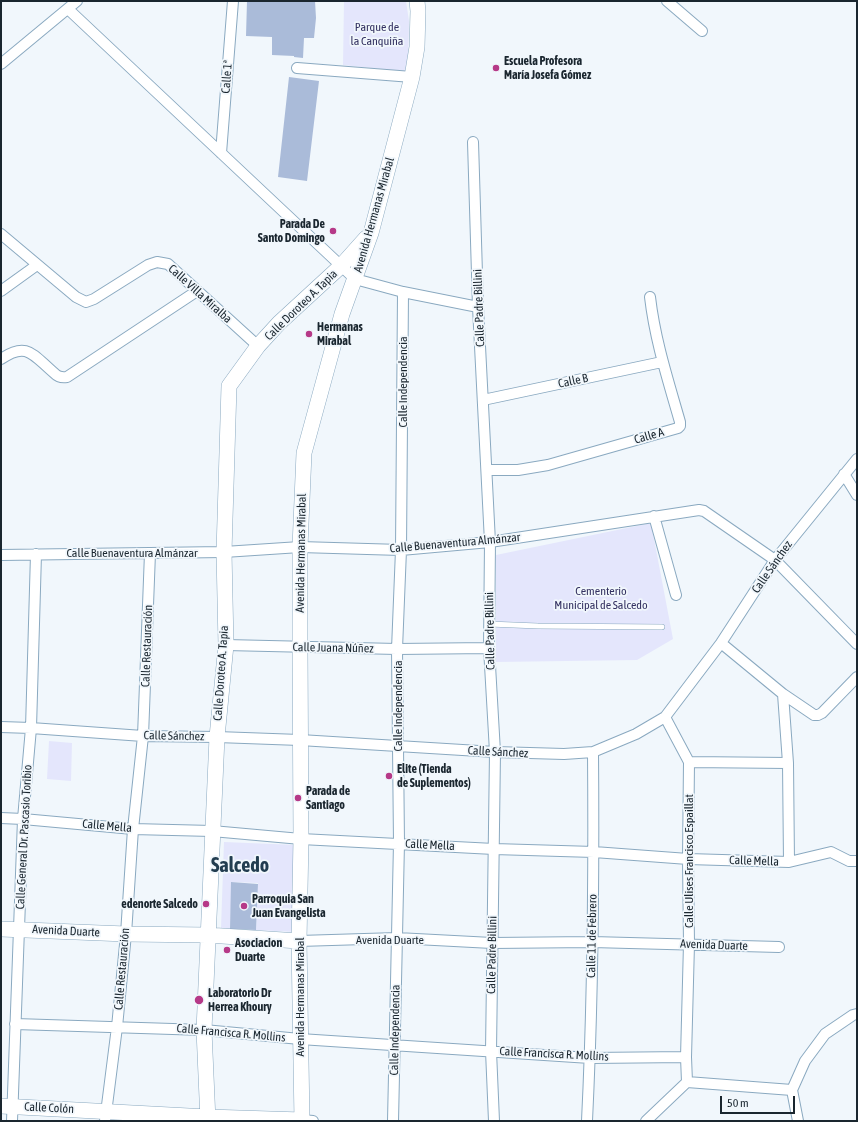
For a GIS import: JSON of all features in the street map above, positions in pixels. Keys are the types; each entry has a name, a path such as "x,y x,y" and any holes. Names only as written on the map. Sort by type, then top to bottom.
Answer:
{"main road":[{"name":"Avenida Hermanas Mirabal","path":"305,1121 300,1039 299,941 301,839 300,547 304,452 342,314 371,233 412,77 417,47 421,4"},
{"name":"Calle Doroteo A. Tapia","path":"208,1119 204,1030 217,736 226,645 224,552 229,386 258,346 279,323 341,266 371,233"},
{"name":"Avenida Duarte","path":"1,929 126,934 207,935 299,941"},
{"name":"Calle Colón","path":"9,1111 105,1116 305,1121"}],"street":[{"path":"1,64 77,1"},
{"name":"Calle 1ª","path":"221,153 232,1"},
{"path":"667,1 702,31"},
{"path":"68,9 355,279 404,292 478,307"},
{"path":"297,68 412,77"},
{"name":"Calle Padre Billini","path":"473,142 478,307 490,542 488,648 495,752 491,1051 494,1121"},
{"name":"Calle Villa Miralba","path":"1,234 76,297 86,302 94,299 148,265 156,262 168,264 258,346"},
{"path":"1,291 38,265"},
{"path":"1,359 12,352 20,350 29,352 59,377 67,378 198,291"},
{"name":"Calle Independencia","path":"393,1121 398,938 399,843 397,649 401,550 404,292"},
{"name":"Calle A","path":"487,470 518,470 548,465 678,428 680,426 662,362 653,321 650,297"},
{"name":"Calle B","path":"483,400 662,362"},
{"name":"Calle Sánchez","path":"1,727 143,736 217,736 300,740 495,752 564,754 593,752 636,734 665,717 721,643 774,560 857,459"},
{"path":"844,474 857,495"},
{"name":"Calle Buenaventura Almánzar","path":"1,555 224,552 300,547 401,550 490,542 693,510 704,511 774,560 857,644"},
{"path":"654,516 676,594"},
{"name":"Calle Restauración","path":"105,1116 117,1027 126,934 133,829 143,736 150,553"},
{"name":"Calle General Dr. Pascasio Toribio","path":"9,1111 16,1024 23,819 30,728 36,554"},
{"path":"721,643 783,694 814,715 822,713 857,677"},
{"name":"Calle Juana Núñez","path":"226,645 397,649 488,648"},
{"path":"783,694 788,763 789,862"},
{"name":"Calle Ulises Francisco Espaillat","path":"665,717 689,762 687,1082"},
{"name":"Calle 11 de Febrero","path":"587,1121 590,1058 594,852 593,752"},
{"path":"689,762 788,763"},
{"name":"Calle Mella","path":"1,818 133,829 212,831 301,839 494,849 594,852 688,859 789,862 831,852 849,861 857,861"},
{"name":"Avenida Duarte","path":"299,941 398,938 492,943 592,942 779,947"},
{"path":"798,1121 792,1090 805,1061 825,1034 853,1014 857,1014"},
{"name":"Calle Francisca R. Mollins","path":"16,1024 204,1030 395,1046 590,1058 686,1057"},
{"path":"646,1121 687,1082 792,1090"}],"lane":[{"path":"489,624 662,627"}],"green space":[{"name":"Parque de la Canquiña","path":"344,1 406,1 409,21 408,72 343,65"},
{"name":"Cementerio Municipal de Salcedo","path":"651,523 673,639 637,660 496,662 496,555"},
{"path":"49,741 72,743 71,781 47,779"},
{"path":"224,842 297,845 294,932 256,930 258,883 232,882 230,929 221,928"}],"building":[{"path":"247,1 315,1 316,18 314,38 304,38 303,58 272,55 272,37 246,36"},
{"path":"289,77 319,81 307,181 278,177"},
{"name":"Parroquia San Juan Evangelista","path":"231,882 258,884 256,930 230,929"}],"place":[{"name":"Escuela Profesora María Josefa Gómez","path":"496,68"},
{"name":"Parada De Santo Domingo","path":"333,231"},
{"name":"Hermanas Mirabal","path":"309,334"},
{"name":"Elite (Tienda de Suplementos)","path":"389,776"},
{"name":"Parada de Santiago","path":"298,798"},
{"name":"edenorte Salcedo","path":"206,904"},
{"name":"Parroquia San Juan Evangelista","path":"244,906"},
{"name":"Asociacion Duarte","path":"227,950"},
{"name":"Laboratorio Dr Herrea Khoury","path":"199,1000"}],"district":[{"name":"Salcedo","path":"240,866"}]}
